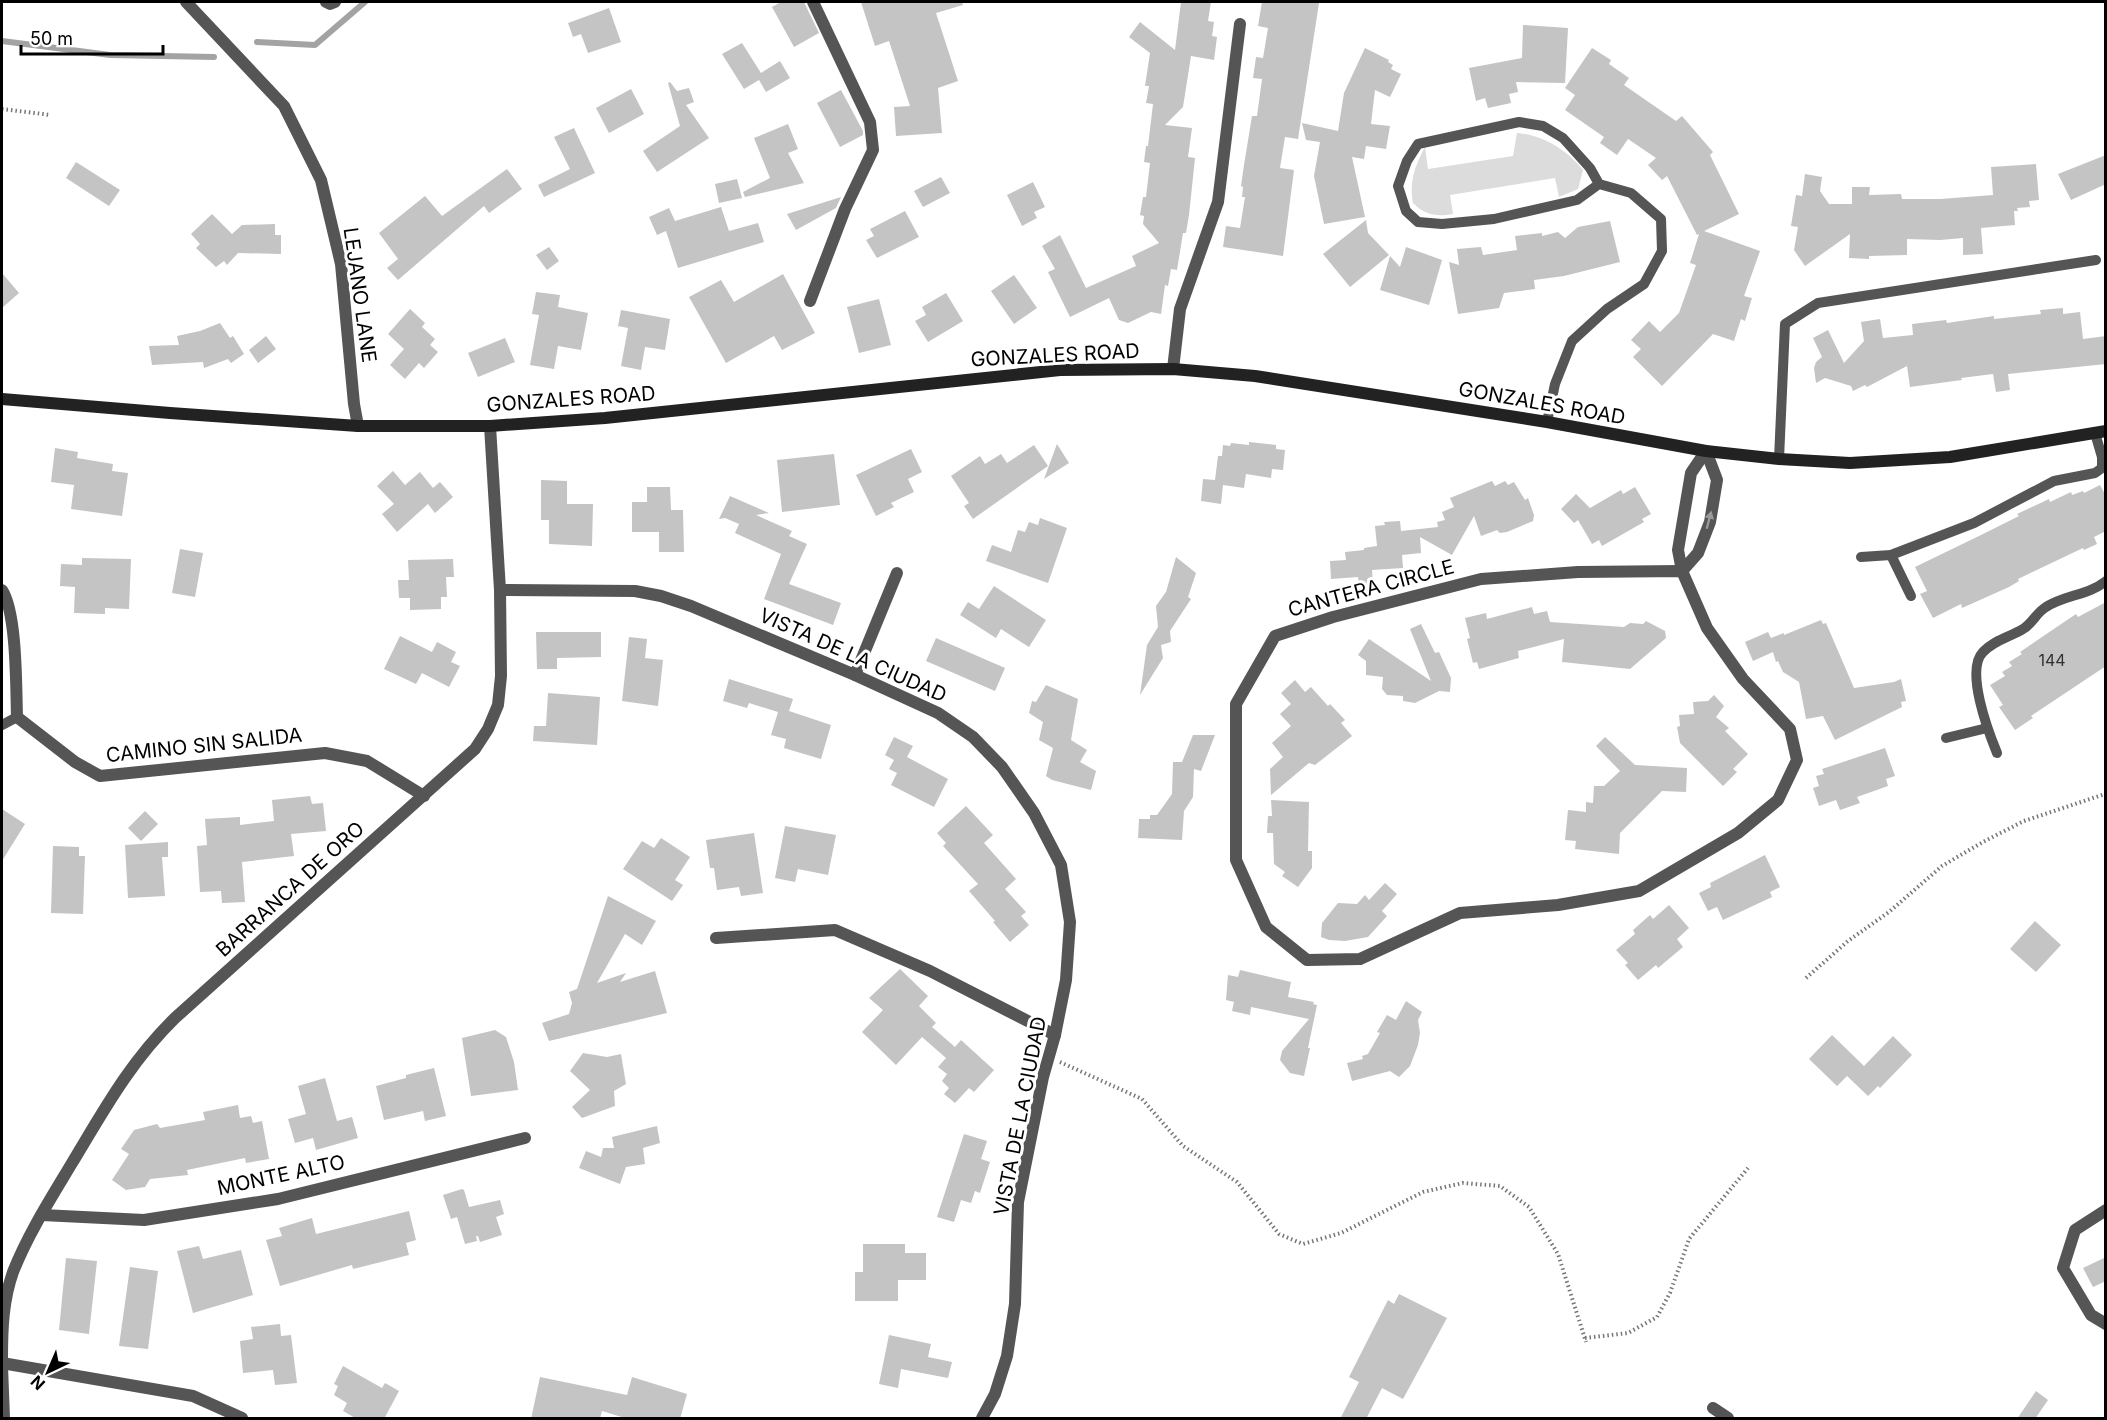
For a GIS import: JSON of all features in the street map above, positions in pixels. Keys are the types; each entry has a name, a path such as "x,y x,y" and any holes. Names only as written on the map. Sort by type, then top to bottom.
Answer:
{"street":[{"name":"LEJANO LANE","path":"186,2 284,106 321,180 341,264 358,426"},
{"path":"326,2 330,4 335,2"},
{"path":"810,301 845,208 873,150 870,122 813,2"},
{"path":"1173,369 1180,309 1218,202 1240,24"},
{"name":"GONZALES ROAD","path":"2,399 358,426 490,426 605,418 1060,370 1173,369 1255,376 1547,422 1706,451 1779,459 1850,463 1950,457 2100,432"},
{"name":"BARRANCA DE ORO","path":"4,1419 3,1314 13,1273 42,1215 134,1061 153,1038 475,749 488,729 498,705 501,676 500,590 490,426"},
{"path":"1682,571 1698,553 1710,522 1717,480 1706,451"},
{"name":"CANTERA CIRCLE","path":"1682,571 1578,572 1481,579 1333,616 1275,636 1236,704 1236,860 1266,927 1307,960 1360,959 1460,913 1558,904 1639,891 1738,833 1778,801 1797,760 1790,729 1743,679 1707,628 1682,571 1678,550 1691,473 1706,451"},
{"path":"855,675 897,573"},
{"path":"2,590 6,598 15,649 17,717"},
{"name":"VISTA DE LA CIUDAD","path":"500,590 634,591 661,596 691,606 855,675 938,713 972,737 1002,767 1034,813 1061,865 1070,922 1066,980 1055,1035 1042,1077 1018,1202 1015,1304 1008,1356 995,1394 982,1419"},
{"name":"CAMINO SIN SALIDA","path":"17,717 75,762 100,776 325,753 367,761 424,796"},
{"path":"716,938 835,930 930,970 1055,1035"},
{"name":"MONTE ALTO","path":"42,1215 144,1220 255,1203 525,1138"},
{"path":"2106,1210 2075,1230 2064,1268 2091,1315 2106,1324"},
{"path":"2,1362 193,1396 242,1419"},
{"path":"1713,1408 1728,1419"}],"lane":[{"path":"1547,422 1555,384 1572,341 1606,309 1644,284 1662,251 1661,219 1631,193 1599,183 1590,168 1563,138 1543,126 1519,122 1418,144 1407,161 1398,186 1406,211 1418,222 1442,224 1494,219 1577,200 1599,183"},
{"path":"1779,459 1785,324 1818,303 2096,260"},
{"path":"1861,557 1892,555 1974,523 2054,481 2096,473 2104,469 2100,432"},
{"path":"1892,555 1911,596"},
{"path":"1997,753 1987,728 1976,666 1981,654 1990,646 2025,628 2045,607 2106,581"},
{"path":"2,725 17,717"},
{"path":"1946,738 1987,728"}],"path":[{"path":"2,109 51,115"},
{"path":"1806,978 1848,941 1889,912 1942,866 2024,821 2105,794"},
{"path":"1049,1057 1142,1099 1183,1146 1237,1182 1279,1234 1303,1244 1341,1233 1423,1192 1463,1183 1500,1186 1529,1207 1558,1254 1585,1340 1628,1333 1657,1317 1670,1293 1689,1239 1748,1168"}],"shaded area":[{"path":"1517,133 1545,140 1570,156 1583,170 1578,189 1559,197 1555,178 1450,195 1453,214 1447,215 1426,213 1413,203 1414,174 1425,147 1428,169 1513,156"}],"building":[{"path":"781,2 804,2 819,33 794,47 772,7"},
{"path":"861,2 962,2 963,5 936,13 958,81 938,88 942,133 896,136 894,107 910,106 889,41 875,46"},
{"path":"1181,2 1211,2 1208,21 1214,22 1212,36 1217,37 1214,60 1191,56 1183,107 1165,125 1192,128 1188,157 1195,158 1189,215 1186,233 1183,233 1177,270 1171,269 1168,286 1165,285 1161,314 1151,312 1128,323 1119,320 1109,298 1070,317 1048,272 1055,269 1042,246 1060,235 1086,288 1136,266 1132,256 1159,243 1143,224 1144,216 1140,215 1143,197 1146,197 1150,163 1144,162 1153,104 1146,103 1149,86 1145,86 1150,53 1129,37 1140,22 1175,50"},
{"path":"1262,2 1319,3 1298,139 1285,137 1280,168 1294,170 1283,256 1223,247 1226,226 1240,228 1245,197 1242,197 1243,187 1241,186 1244,165 1252,116 1257,116 1262,79 1253,78 1256,57 1263,58 1268,28 1258,26"},
{"path":"609,8 621,42 588,53 581,34 573,37 568,23"},
{"path":"1523,25 1568,28 1565,83 1516,82 1518,92 1509,94 1511,103 1488,108 1485,98 1476,101 1469,68 1522,58"},
{"path":"742,43 761,73 780,61 790,78 766,92 759,80 744,89 722,54"},
{"path":"1365,48 1389,60 1388,62 1393,65 1391,69 1401,74 1390,97 1375,90 1371,124 1390,126 1386,149 1366,146 1364,159 1352,157 1365,217 1324,224 1314,176 1320,142 1306,140 1302,123 1338,131 1344,93"},
{"path":"1592,48 1611,60 1609,64 1629,78 1624,85 1676,121 1682,116 1713,152 1710,155 1739,214 1704,231 1760,251 1744,296 1752,298 1745,321 1741,319 1734,341 1713,334 1662,386 1633,357 1641,349 1631,340 1649,321 1660,332 1679,313 1696,265 1690,263 1699,234 1697,235 1667,176 1662,180 1648,165 1656,158 1628,139 1617,155 1600,143 1604,137 1565,110 1575,95 1565,88"},
{"path":"670,82 677,91 689,88 694,102 686,105 709,138 657,172 643,151 680,126 668,83"},
{"path":"631,89 644,114 609,133 596,108"},
{"path":"841,90 863,135 840,147 817,103"},
{"path":"788,124 798,149 788,153 804,183 745,197 743,192 770,178 754,138"},
{"path":"574,128 595,173 544,197 538,185 570,169 554,137"},
{"path":"2106,155 2106,184 2071,200 2058,174"},
{"path":"76,162 120,190 109,206 66,178"},
{"path":"2036,164 2039,200 2029,201 2030,207 2017,208 2018,211 2014,211 2015,225 1981,228 1983,254 1963,255 1963,238 1907,239 1907,255 1869,256 1869,259 1849,258 1850,234 1805,266 1794,250 1798,227 1791,226 1796,195 1802,196 1805,174 1822,177 1820,191 1829,204 1852,204 1852,187 1870,187 1869,195 1901,194 1902,199 1993,195 1991,167"},
{"path":"507,169 522,189 489,213 484,206 398,280 387,268 398,259 379,233 425,196 442,216"},
{"path":"941,177 950,193 923,207 914,191"},
{"path":"737,179 742,198 719,203 715,184"},
{"path":"1033,182 1045,207 1034,212 1037,218 1022,226 1007,195"},
{"path":"841,197 836,208 796,230 787,214"},
{"path":"721,207 729,231 758,223 764,242 678,268 666,231 657,235 649,217 669,208 675,221"},
{"path":"905,211 919,237 877,258 866,240 874,236 870,229"},
{"path":"212,214 232,234 242,225 275,224 275,235 281,235 281,254 238,253 227,265 224,261 216,267 196,248 200,244 191,234"},
{"path":"1366,220 1368,233 1389,255 1350,287 1323,254"},
{"path":"1610,221 1620,262 1564,276 1534,280 1535,289 1504,293 1499,308 1458,314 1449,262 1459,265 1457,249 1481,247 1483,255 1517,250 1515,236 1542,233 1542,236 1558,232 1565,238 1578,227"},
{"path":"549,247 559,261 547,270 536,255"},
{"path":"1406,247 1442,260 1429,305 1380,290 1390,256 1400,267"},
{"path":"2,273 19,293 2,308"},
{"path":"783,274 815,333 782,350 774,336 726,363 689,297 721,280 734,302"},
{"path":"1014,275 1037,308 1014,324 991,291"},
{"path":"536,292 560,295 558,307 588,313 581,350 558,346 554,369 530,365 539,315 532,314"},
{"path":"946,293 963,321 928,342 915,321 926,315 922,307"},
{"path":"879,299 891,345 859,353 847,307"},
{"path":"2063,308 2063,314 2080,312 2083,339 2106,336 2106,364 2008,374 2010,390 1996,392 1993,374 1910,387 1907,366 1867,387 1865,385 1853,391 1851,386 1825,378 1816,383 1814,368 1816,362 1822,357 1813,338 1828,330 1844,363 1864,341 1861,322 1880,319 1883,338 1913,335 1912,324 1946,320 1947,323 1994,316 1994,319 2041,314 2040,310"},
{"path":"410,309 425,323 422,327 435,339 430,345 438,352 424,368 419,363 405,379 390,365 404,349 388,334"},
{"path":"621,310 670,319 665,350 645,347 641,370 621,366 628,328 618,326"},
{"path":"220,323 230,338 233,336 244,354 231,363 228,359 204,368 203,362 152,365 149,346 179,345 177,336 200,331"},
{"path":"266,336 276,349 258,363 249,350"},
{"path":"505,338 515,362 478,377 468,353"},
{"path":"1249,442 1276,445 1276,449 1285,450 1283,470 1272,469 1271,478 1246,474 1244,488 1223,485 1221,504 1201,501 1203,479 1215,480 1218,456 1222,456 1223,445 1230,446 1231,443 1249,445"},
{"path":"1057,444 1069,463 1044,479"},
{"path":"1034,445 1048,466 973,519 964,506 969,503 951,476 980,456 985,464 1001,454 1007,463"},
{"path":"55,448 78,452 77,458 113,464 112,471 128,473 122,516 71,509 74,485 51,482"},
{"path":"911,449 922,472 908,479 914,492 891,503 894,507 876,516 856,475"},
{"path":"834,454 840,505 782,512 777,460"},
{"path":"393,471 405,485 420,472 433,488 440,482 453,497 435,513 428,504 397,532 382,514 394,504 377,486"},
{"path":"541,480 567,481 567,504 593,504 592,546 549,544 549,520 541,520"},
{"path":"1492,481 1495,486 1505,481 1508,485 1514,482 1525,500 1528,498 1534,515 1533,521 1507,532 1500,533 1497,530 1481,536 1474,516 1452,555 1420,537 1421,553 1402,555 1403,568 1372,570 1373,583 1359,585 1358,577 1331,579 1330,561 1346,560 1345,552 1377,546 1375,526 1385,525 1384,522 1400,521 1401,531 1438,527 1437,522 1445,520 1442,512 1454,507 1450,498"},
{"path":"2100,485 2106,496 2106,531 2094,537 2097,544 2084,550 2083,548 2018,579 2019,581 2009,587 1962,608 1961,604 1933,618 1920,594 1927,591 1915,567 2049,499 2050,502 2071,492 2072,495 2083,491 2084,493"},
{"path":"647,487 670,487 671,510 683,510 684,552 659,552 659,532 632,532 632,502 647,502"},
{"path":"1635,487 1651,514 1642,519 1644,522 1602,546 1599,540 1592,544 1578,520 1574,523 1561,509 1576,494 1590,508 1621,490 1623,494"},
{"path":"730,496 769,513 756,515 792,531 789,536 807,544 789,584 841,603 833,625 764,599 781,554 735,533 739,524 725,518 719,519"},
{"path":"1040,518 1067,528 1048,583 986,561 992,545 1011,552 1018,530 1025,532 1029,522 1038,525"},
{"path":"180,549 203,553 195,597 172,593"},
{"path":"1176,557 1196,573 1188,597 1191,599 1170,631 1171,642 1161,645 1163,658 1140,695 1147,645 1158,627 1156,606 1166,592"},
{"path":"82,558 131,559 129,609 105,608 105,614 74,613 75,587 60,586 61,564 82,565"},
{"path":"453,559 454,577 446,577 447,597 441,597 441,609 410,610 410,598 399,598 398,580 409,580 408,560"},
{"path":"994,586 1046,620 1029,647 1001,629 996,638 960,615 968,602 979,609"},
{"path":"2106,602 2106,666 2031,716 2033,718 2015,730 1999,707 2003,705 1990,685 2005,676 2002,672 2012,666 2009,662 2022,654 2020,652 2076,614 2078,617"},
{"path":"1532,607 1534,614 1547,611 1550,622 1624,627 1630,623 1643,624 1646,621 1665,631 1666,638 1630,669 1562,662 1564,639 1518,651 1519,658 1479,669 1477,662 1473,663 1465,618 1486,613 1487,619"},
{"path":"1821,620 1823,624 1826,623 1854,688 1901,679 1906,701 1901,702 1902,707 1835,740 1823,716 1806,719 1799,682 1783,672 1773,652 1753,661 1745,642 1768,632 1771,638 1784,633 1784,635"},
{"path":"1421,624 1435,653 1439,652 1451,678 1450,692 1439,691 1415,703 1403,701 1403,696 1387,695 1382,689 1383,677 1366,675 1366,661 1358,655 1369,639 1431,681 1410,629"},
{"path":"536,632 601,632 601,657 557,658 557,669 537,669"},
{"path":"400,636 432,652 437,642 456,652 451,662 460,666 449,687 422,673 416,684 384,669"},
{"path":"629,637 647,639 645,658 663,660 658,706 622,701"},
{"path":"936,638 1005,668 995,691 926,661"},
{"path":"729,679 793,699 789,711 831,725 821,759 784,748 786,739 771,735 778,712 749,703 747,708 723,701"},
{"path":"1295,680 1305,692 1311,687 1328,706 1330,704 1345,720 1341,723 1352,736 1315,765 1309,763 1271,795 1270,769 1283,757 1272,743 1291,726 1280,714 1291,704 1281,693"},
{"path":"1046,685 1078,699 1071,740 1087,750 1080,762 1096,771 1091,790 1052,780 1046,776 1053,748 1039,740 1043,722 1029,713 1032,701 1036,702"},
{"path":"548,693 600,697 597,745 533,741 534,726 546,726"},
{"path":"1714,695 1724,706 1716,717 1729,728 1725,731 1748,754 1733,769 1737,772 1723,786 1680,743 1677,727 1680,726 1679,715 1694,714 1693,702 1708,701"},
{"path":"1193,735 1215,735 1201,771 1194,769 1193,797 1184,811 1182,840 1138,838 1139,819 1150,819 1150,815 1157,815 1172,794 1173,762 1182,762"},
{"path":"894,737 913,746 907,757 948,779 934,807 891,785 897,773 889,769 894,760 885,755"},
{"path":"1605,737 1635,765 1687,768 1686,792 1662,791 1620,833 1619,854 1575,849 1576,841 1565,840 1568,810 1586,812 1586,802 1593,803 1594,786 1604,786 1620,771 1596,746"},
{"path":"1885,748 1895,776 1886,779 1888,786 1857,797 1860,803 1840,810 1836,800 1819,806 1813,788 1819,786 1816,776 1824,774 1822,769"},
{"path":"310,796 312,804 323,803 326,831 291,834 294,856 242,862 245,902 222,903 221,891 200,892 197,846 207,845 205,819 240,817 240,825 274,821 272,800"},
{"path":"1271,800 1309,802 1308,851 1312,851 1312,868 1298,887 1282,876 1285,872 1274,864 1273,833 1267,833 1268,816 1272,816"},
{"path":"966,806 993,835 984,843 1016,879 1005,889 1026,912 1021,916 1029,925 1010,942 969,891 978,884 943,846 946,843 937,833"},
{"path":"2,809 25,824 2,861"},
{"path":"145,811 158,824 141,841 128,828"},
{"path":"785,826 836,835 828,875 798,869 795,882 775,878"},
{"path":"754,833 763,893 741,896 739,887 717,890 714,868 710,868 706,840"},
{"path":"661,838 690,857 675,880 683,885 672,901 623,869 642,841 654,848"},
{"path":"168,842 168,857 162,857 165,896 128,898 125,845"},
{"path":"53,846 79,847 79,856 85,856 83,914 51,913"},
{"path":"1765,855 1780,887 1770,892 1772,897 1723,920 1717,907 1708,911 1699,893 1711,887 1710,883"},
{"path":"1385,883 1397,894 1382,911 1387,916 1368,937 1345,941 1321,937 1322,923 1338,903 1357,904 1365,895 1369,900"},
{"path":"608,896 656,921 642,945 625,934 597,983 626,973 620,982 655,971 667,1013 549,1041 542,1023 569,1014 572,1003 569,992 577,989"},
{"path":"1669,905 1689,928 1677,939 1683,947 1658,968 1656,965 1638,980 1625,965 1628,963 1616,950 1635,934 1633,930 1650,915 1653,919"},
{"path":"2035,921 2061,945 2036,972 2010,949"},
{"path":"900,969 928,996 919,1006 936,1023 932,1027 955,1047 961,1040 994,1070 974,1092 969,1088 955,1103 944,1094 949,1088 942,1081 947,1074 938,1067 946,1058 922,1037 896,1065 862,1032 883,1010 869,998"},
{"path":"1240,970 1291,982 1288,997 1314,1002 1313,1004 1317,1005 1304,1076 1290,1073 1280,1060 1282,1051 1309,1019 1251,1007 1250,1015 1232,1011 1234,1002 1226,1000 1228,975 1238,977"},
{"path":"1406,1001 1422,1012 1418,1020 1420,1033 1418,1045 1410,1066 1399,1077 1390,1071 1352,1081 1347,1063 1363,1059 1362,1056 1368,1054 1387,1015 1396,1020"},
{"path":"495,1030 506,1037 514,1062 518,1090 471,1096 462,1038"},
{"path":"1832,1035 1864,1066 1893,1036 1912,1055 1880,1088 1878,1086 1868,1096 1847,1076 1837,1086 1809,1059"},
{"path":"583,1053 607,1057 621,1054 626,1084 614,1091 615,1106 582,1118 572,1107 590,1090 570,1071"},
{"path":"434,1068 446,1116 425,1121 423,1111 384,1120 376,1086"},
{"path":"325,1078 337,1121 352,1117 358,1138 316,1150 313,1138 295,1143 288,1119 306,1114 298,1086"},
{"path":"238,1105 240,1118 251,1116 253,1123 262,1121 269,1159 246,1163 245,1158 187,1170 188,1175 150,1179 145,1187 126,1190 112,1180 129,1154 121,1149 134,1130 157,1124 160,1128 205,1120 203,1112"},
{"path":"657,1126 660,1143 643,1148 645,1164 626,1167 620,1184 579,1168 586,1151 601,1157 603,1148 614,1148 612,1137"},
{"path":"964,1134 987,1141 981,1159 990,1162 980,1193 975,1191 971,1203 961,1200 954,1222 937,1217"},
{"path":"462,1189 469,1207 500,1200 504,1214 496,1217 502,1235 480,1242 476,1236 477,1241 465,1244 457,1217 451,1219 443,1195"},
{"path":"409,1211 416,1240 406,1243 409,1255 353,1269 352,1265 280,1286 266,1240 282,1236 279,1228 312,1218 316,1234"},
{"path":"863,1244 905,1244 905,1253 926,1253 926,1280 898,1280 898,1301 855,1301 855,1272 863,1272"},
{"path":"199,1246 203,1259 241,1250 253,1295 193,1313 177,1251"},
{"path":"2106,1257 2106,1281 2093,1287 2083,1268"},
{"path":"66,1258 97,1261 89,1334 59,1330"},
{"path":"130,1267 158,1271 148,1349 119,1346"},
{"path":"1399,1294 1447,1318 1403,1399 1382,1388 1366,1419 1340,1419 1359,1382 1349,1377 1388,1300 1394,1304"},
{"path":"280,1324 281,1336 291,1335 297,1383 275,1385 273,1370 243,1373 240,1341 253,1339 251,1327"},
{"path":"889,1335 931,1344 928,1357 952,1362 948,1378 901,1369 898,1388 879,1384"},
{"path":"343,1366 382,1388 385,1383 399,1391 384,1419 357,1419 343,1411 347,1403 334,1395 338,1386 334,1384"},
{"path":"540,1377 627,1395 632,1377 687,1394 680,1419 628,1419 602,1411 600,1419 531,1419"},
{"path":"2036,1391 2048,1400 2035,1419 2017,1419"}],"waterway":[{"path":"257,42 315,45 365,2"},
{"path":"2,41 110,55 214,57"}]}
